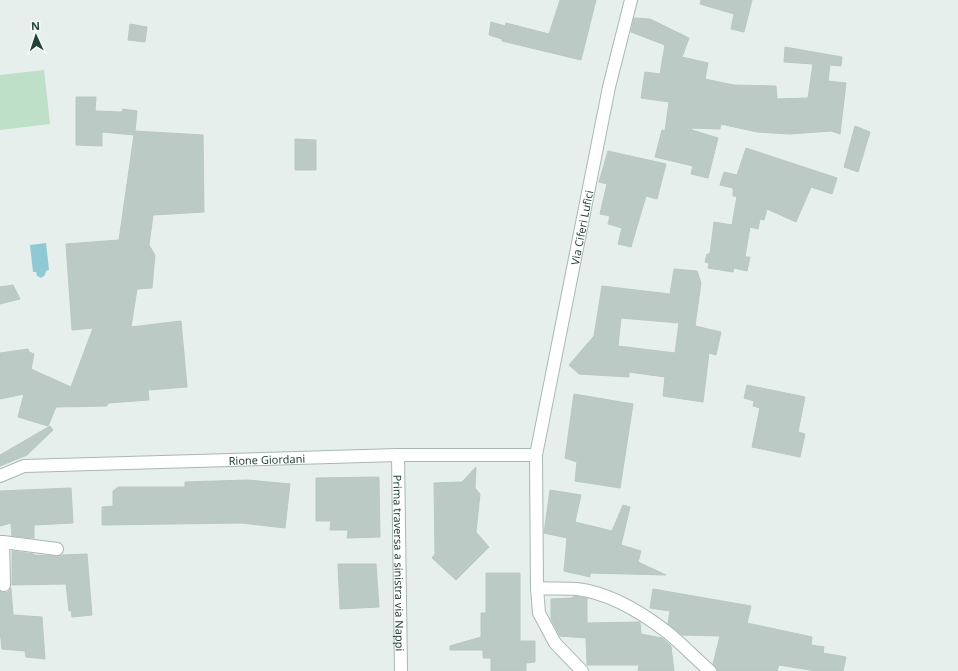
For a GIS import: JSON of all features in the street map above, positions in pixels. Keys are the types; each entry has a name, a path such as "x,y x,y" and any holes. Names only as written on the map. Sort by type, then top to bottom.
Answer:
{"street":[{"name":"Via Ciferi Lufici","path":"582,671 555,643 539,613 537,588 536,455 609,87 631,0"},
{"name":"Rione Giordani","path":"0,476 24,466 398,455 536,455"},
{"name":"Prima traversa a sinistra via Nappi","path":"398,455 401,671"},
{"path":"4,585 1,542 57,549"},
{"path":"537,588 577,590 598,594 616,600 644,616 667,632 710,671"}],"green space":[{"path":"44,70 50,124 0,130 0,75"}],"water":[{"path":"46,243 49,270 46,271 45,275 41,278 37,276 36,272 33,272 30,245"}],"building":[{"path":"560,0 596,0 581,60 502,41 502,39 489,35 491,22 505,26 506,23 549,34"},
{"path":"701,0 752,0 744,32 731,29 734,14 700,4"},
{"path":"634,18 650,19 689,38 682,57 708,63 705,79 734,85 776,86 777,99 808,98 813,64 784,62 785,47 842,57 841,66 830,65 828,81 846,83 840,134 831,131 790,134 757,132 721,124 720,129 692,128 692,130 718,138 708,178 691,174 693,166 655,157 662,130 665,131 669,102 641,98 645,72 660,74 665,45 631,32"},
{"path":"130,24 147,27 145,42 128,40"},
{"path":"76,97 96,97 95,111 122,112 123,109 137,111 135,131 203,135 204,212 153,215 149,245 155,255 152,288 137,289 131,327 181,321 187,387 148,390 149,400 108,403 107,406 56,407 48,426 18,417 24,394 0,399 0,353 28,349 29,352 34,354 31,369 71,387 93,328 72,330 66,244 119,240 134,135 102,132 102,146 76,145"},
{"path":"855,126 870,132 858,172 844,167"},
{"path":"295,139 316,140 316,170 295,170"},
{"path":"746,148 837,178 832,194 811,187 796,222 767,209 764,220 760,219 758,229 750,227 745,257 750,257 747,271 734,268 733,272 708,268 709,263 705,262 707,254 710,254 714,222 732,225 737,196 733,196 733,188 720,185 724,172 737,175"},
{"path":"608,151 666,164 657,199 646,196 631,247 618,244 622,228 608,224 610,216 600,214 607,184 599,182"},
{"path":"674,269 697,271 701,283 695,326 721,332 716,355 709,353 703,402 663,396 665,377 629,372 629,377 579,374 569,365 594,336 602,286 670,294","holes":["621,318 679,323 675,353 618,346"]},
{"path":"13,285 20,299 0,304 0,287"},
{"path":"747,385 805,397 798,432 805,434 800,457 752,447 760,408 753,406 754,401 744,398"},
{"path":"574,394 633,404 620,488 575,481 577,462 565,458"},
{"path":"50,426 53,430 27,455 0,466 0,455"},
{"path":"476,467 475,488 480,494 476,532 489,547 456,580 432,558 435,554 434,483 462,482"},
{"path":"379,477 380,537 347,538 348,530 330,530 331,521 316,521 316,478"},
{"path":"248,480 290,484 285,528 241,523 102,525 102,507 113,506 113,491 118,487 185,487 185,482"},
{"path":"71,488 73,523 34,525 34,538 12,536 11,523 0,526 0,491"},
{"path":"550,490 581,495 575,522 612,531 623,505 630,507 621,545 641,551 638,562 666,575 590,573 590,577 564,571 567,538 544,533"},
{"path":"12,551 34,555 56,556 87,554 92,615 72,617 71,610 69,611 66,584 12,585"},
{"path":"338,564 376,564 379,607 340,609"},
{"path":"486,573 520,573 520,641 535,641 535,662 526,663 526,671 491,671 491,658 483,658 483,650 450,650 450,646 481,637 481,613 486,613"},
{"path":"11,588 13,615 42,617 45,659 26,657 25,651 2,649 0,630 0,591 8,592"},
{"path":"653,589 751,606 747,623 812,637 811,645 824,647 823,653 846,657 843,671 816,671 779,665 777,671 717,671 717,668 713,664 720,636 682,635 668,624 670,611 650,608"},
{"path":"574,596 587,598 587,623 640,622 641,634 662,638 671,646 674,671 638,671 639,665 587,665 586,638 560,636 551,619 551,599 572,598"}]}
